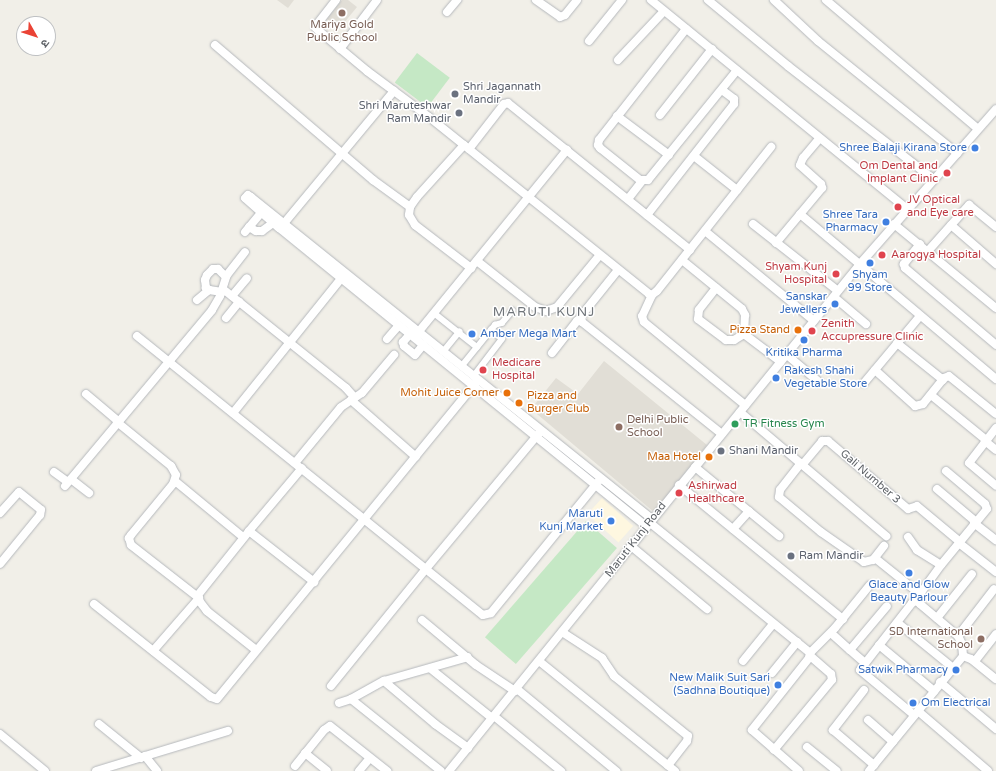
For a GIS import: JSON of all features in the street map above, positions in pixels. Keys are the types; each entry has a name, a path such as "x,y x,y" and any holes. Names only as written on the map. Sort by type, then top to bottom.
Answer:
{"street":[{"path":"336,0 316,26 340,49 466,147 599,256 646,293 652,295"},
{"path":"340,49 377,0"},
{"path":"447,12 457,0"},
{"path":"536,0 560,17 565,15 576,0"},
{"path":"589,41 622,0"},
{"path":"651,0 738,70 819,139 907,209"},
{"path":"708,0 788,66 933,179"},
{"path":"774,0 818,41 957,153"},
{"path":"826,0 978,129"},
{"path":"618,60 664,11"},
{"path":"642,181 598,145 598,140 686,29"},
{"path":"215,45 373,180 410,206"},
{"path":"660,115 712,49"},
{"path":"628,199 642,181 648,180 738,70"},
{"path":"261,213 247,230 256,232 279,225 394,90"},
{"path":"647,215 734,104 734,100 722,90"},
{"path":"471,268 415,225 410,215 410,206 426,185 466,147 507,103 690,250"},
{"name":"Maruti Kunj Road","path":"449,771 516,690 649,522 860,264 978,129 995,114"},
{"path":"617,116 669,155"},
{"path":"776,243 822,188 822,184 800,165 803,158 819,139"},
{"path":"746,405 644,322 642,316 652,295 682,260 771,147"},
{"path":"423,345 415,355 403,344 414,335 434,313 567,150"},
{"path":"694,156 737,190"},
{"path":"279,225 247,195 246,200 261,213 279,225 344,276 414,335 423,345 475,381"},
{"path":"928,251 969,205 996,227"},
{"path":"800,214 996,379"},
{"path":"753,224 836,294 866,324"},
{"path":"894,224 996,308"},
{"path":"951,225 996,264"},
{"path":"705,231 814,321"},
{"path":"920,244 904,264 905,268 996,345"},
{"path":"68,482 212,310 222,290 226,277 246,252"},
{"path":"476,261 535,307 546,311 557,307 599,256"},
{"path":"682,260 744,312 744,334"},
{"path":"209,290 204,283 209,271 218,269 226,277"},
{"path":"552,353 618,270"},
{"path":"344,276 399,325 443,352 538,434 698,560 773,624 797,642 831,674 832,680 774,750"},
{"path":"233,413 344,276"},
{"path":"232,296 247,278"},
{"path":"716,288 699,310 698,318 726,340 734,340 744,334"},
{"path":"197,300 209,290 222,290 232,296 346,388 353,399 416,457"},
{"path":"226,318 239,302"},
{"path":"461,367 495,325 502,323 512,311"},
{"path":"434,313 477,347"},
{"path":"864,383 920,316"},
{"path":"581,318 585,324 722,434"},
{"path":"387,339 399,325"},
{"path":"94,604 215,700 218,698 416,457 475,381 502,339 491,330"},
{"path":"443,352 459,332"},
{"path":"744,334 781,362"},
{"path":"137,336 298,465 425,570 484,616 489,614 598,482"},
{"path":"897,343 943,380"},
{"path":"153,651 199,598 200,591 246,534 336,413 365,390 394,355"},
{"path":"787,355 819,382"},
{"path":"875,370 915,406 924,404 946,376 951,376 996,414"},
{"path":"86,394 173,469 176,475 175,481 133,532 130,541 135,549 199,598 203,607 215,618 256,650"},
{"path":"931,395 996,450"},
{"path":"740,412 886,536"},
{"path":"996,428 968,463 996,486"},
{"path":"331,686 538,434"},
{"name":"Gali Number 3","path":"802,464 822,440 826,440 908,509 917,506 960,542"},
{"path":"802,464 779,492 779,497 821,532 860,559 867,562 875,558 884,546"},
{"path":"694,467 779,536"},
{"path":"946,471 986,506 987,509 941,565 919,597 860,669 988,771"},
{"path":"54,472 89,494"},
{"path":"175,481 314,582"},
{"path":"679,485 844,619"},
{"path":"937,489 996,540"},
{"path":"0,513 19,492 41,510 40,515 0,564"},
{"path":"733,529 748,511"},
{"path":"908,537 917,550 941,565"},
{"path":"960,542 996,572"},
{"path":"631,546 707,610"},
{"path":"864,690 833,730 872,768 952,667 963,656 962,644 958,636 920,604 919,597 875,558"},
{"path":"937,618 972,574"},
{"path":"799,771 753,733 752,729 810,654 844,619 870,585"},
{"path":"958,636 994,589"},
{"path":"850,650 887,606"},
{"path":"422,620 468,657 516,690 616,771"},
{"path":"898,623 952,667"},
{"path":"744,661 773,624"},
{"path":"562,632 602,658 614,676 688,736 687,741 668,765"},
{"path":"830,633 865,663"},
{"path":"975,662 994,639"},
{"path":"772,673 797,642"},
{"path":"879,645 934,691"},
{"path":"963,656 967,656 996,679"},
{"path":"339,703 351,699 384,681 431,669 468,657"},
{"path":"539,661 675,771"},
{"path":"431,669 561,771"},
{"path":"384,681 435,724 468,748"},
{"path":"940,682 996,729"},
{"path":"351,699 441,771"},
{"path":"868,720 893,742"},
{"path":"99,724 143,757 157,771"},
{"path":"295,766 324,730 330,726 387,771"},
{"path":"96,771 111,769 143,757 228,731"},
{"path":"0,734 45,771"},
{"path":"807,747 837,771"},
{"path":"305,753 327,771"},
{"path":"359,771 370,758"}],"shaded area":[{"path":"277,0 294,0 288,8"},
{"name":"Mariya Gold Public School","path":"342,0 348,0 357,7 339,29 327,19"},
{"name":"Delhi Public School","path":"604,361 707,445 654,512 531,409 556,378 578,394"},
{"name":"Maruti Kunj Market","path":"602,498 633,526 618,542 587,514"}],"green space":[{"path":"417,53 450,78 427,107 395,83"},
{"path":"586,521 617,548 516,664 485,637"}],"place":[{"name":"Mariya Gold Public School","path":"342,13"},
{"name":"Shri Jagannath Mandir","path":"455,94"},
{"name":"Shri Maruteshwar Ram Mandir","path":"459,113"},
{"name":"Shree Balaji Kirana Store","path":"975,148"},
{"name":"Om Dental and Implant Clinic","path":"947,173"},
{"name":"JV Optical and Eye care","path":"898,207"},
{"name":"Shree Tara Pharmacy","path":"886,222"},
{"name":"Aarogya Hospital","path":"882,255"},
{"name":"Shyam 99 Store","path":"870,263"},
{"name":"Shyam Kunj Hospital","path":"836,274"},
{"name":"Sanskar Jewellers","path":"835,304"},
{"name":"Pizza Stand","path":"798,330"},
{"name":"Zenith Accupressure Clinic","path":"812,331"},
{"name":"Amber Mega Mart","path":"472,334"},
{"name":"Kritika Pharma","path":"804,340"},
{"name":"Medicare Hospital","path":"483,370"},
{"name":"Rakesh Shahi Vegetable Store","path":"776,378"},
{"name":"Mohit Juice Corner","path":"507,393"},
{"name":"Pizza and Burger Club","path":"519,403"},
{"name":"TR Fitness Gym","path":"735,424"},
{"name":"Delhi Public School","path":"619,427"},
{"name":"Shani Mandir","path":"721,451"},
{"name":"Maa Hotel","path":"709,457"},
{"name":"Ashirwad Healthcare","path":"679,493"},
{"name":"Maruti Kunj Market","path":"611,521"},
{"name":"Ram Mandir","path":"791,556"},
{"name":"Glace and Glow Beauty Parlour","path":"909,573"},
{"name":"SD International School","path":"981,639"},
{"name":"Satwik Pharmacy","path":"956,670"},
{"name":"New Malik Suit Sari (Sadhna Boutique)","path":"778,685"},
{"name":"Om Electrical","path":"913,703"}],"district":[{"name":"MARUTI KUNJ","path":"544,312"}]}
